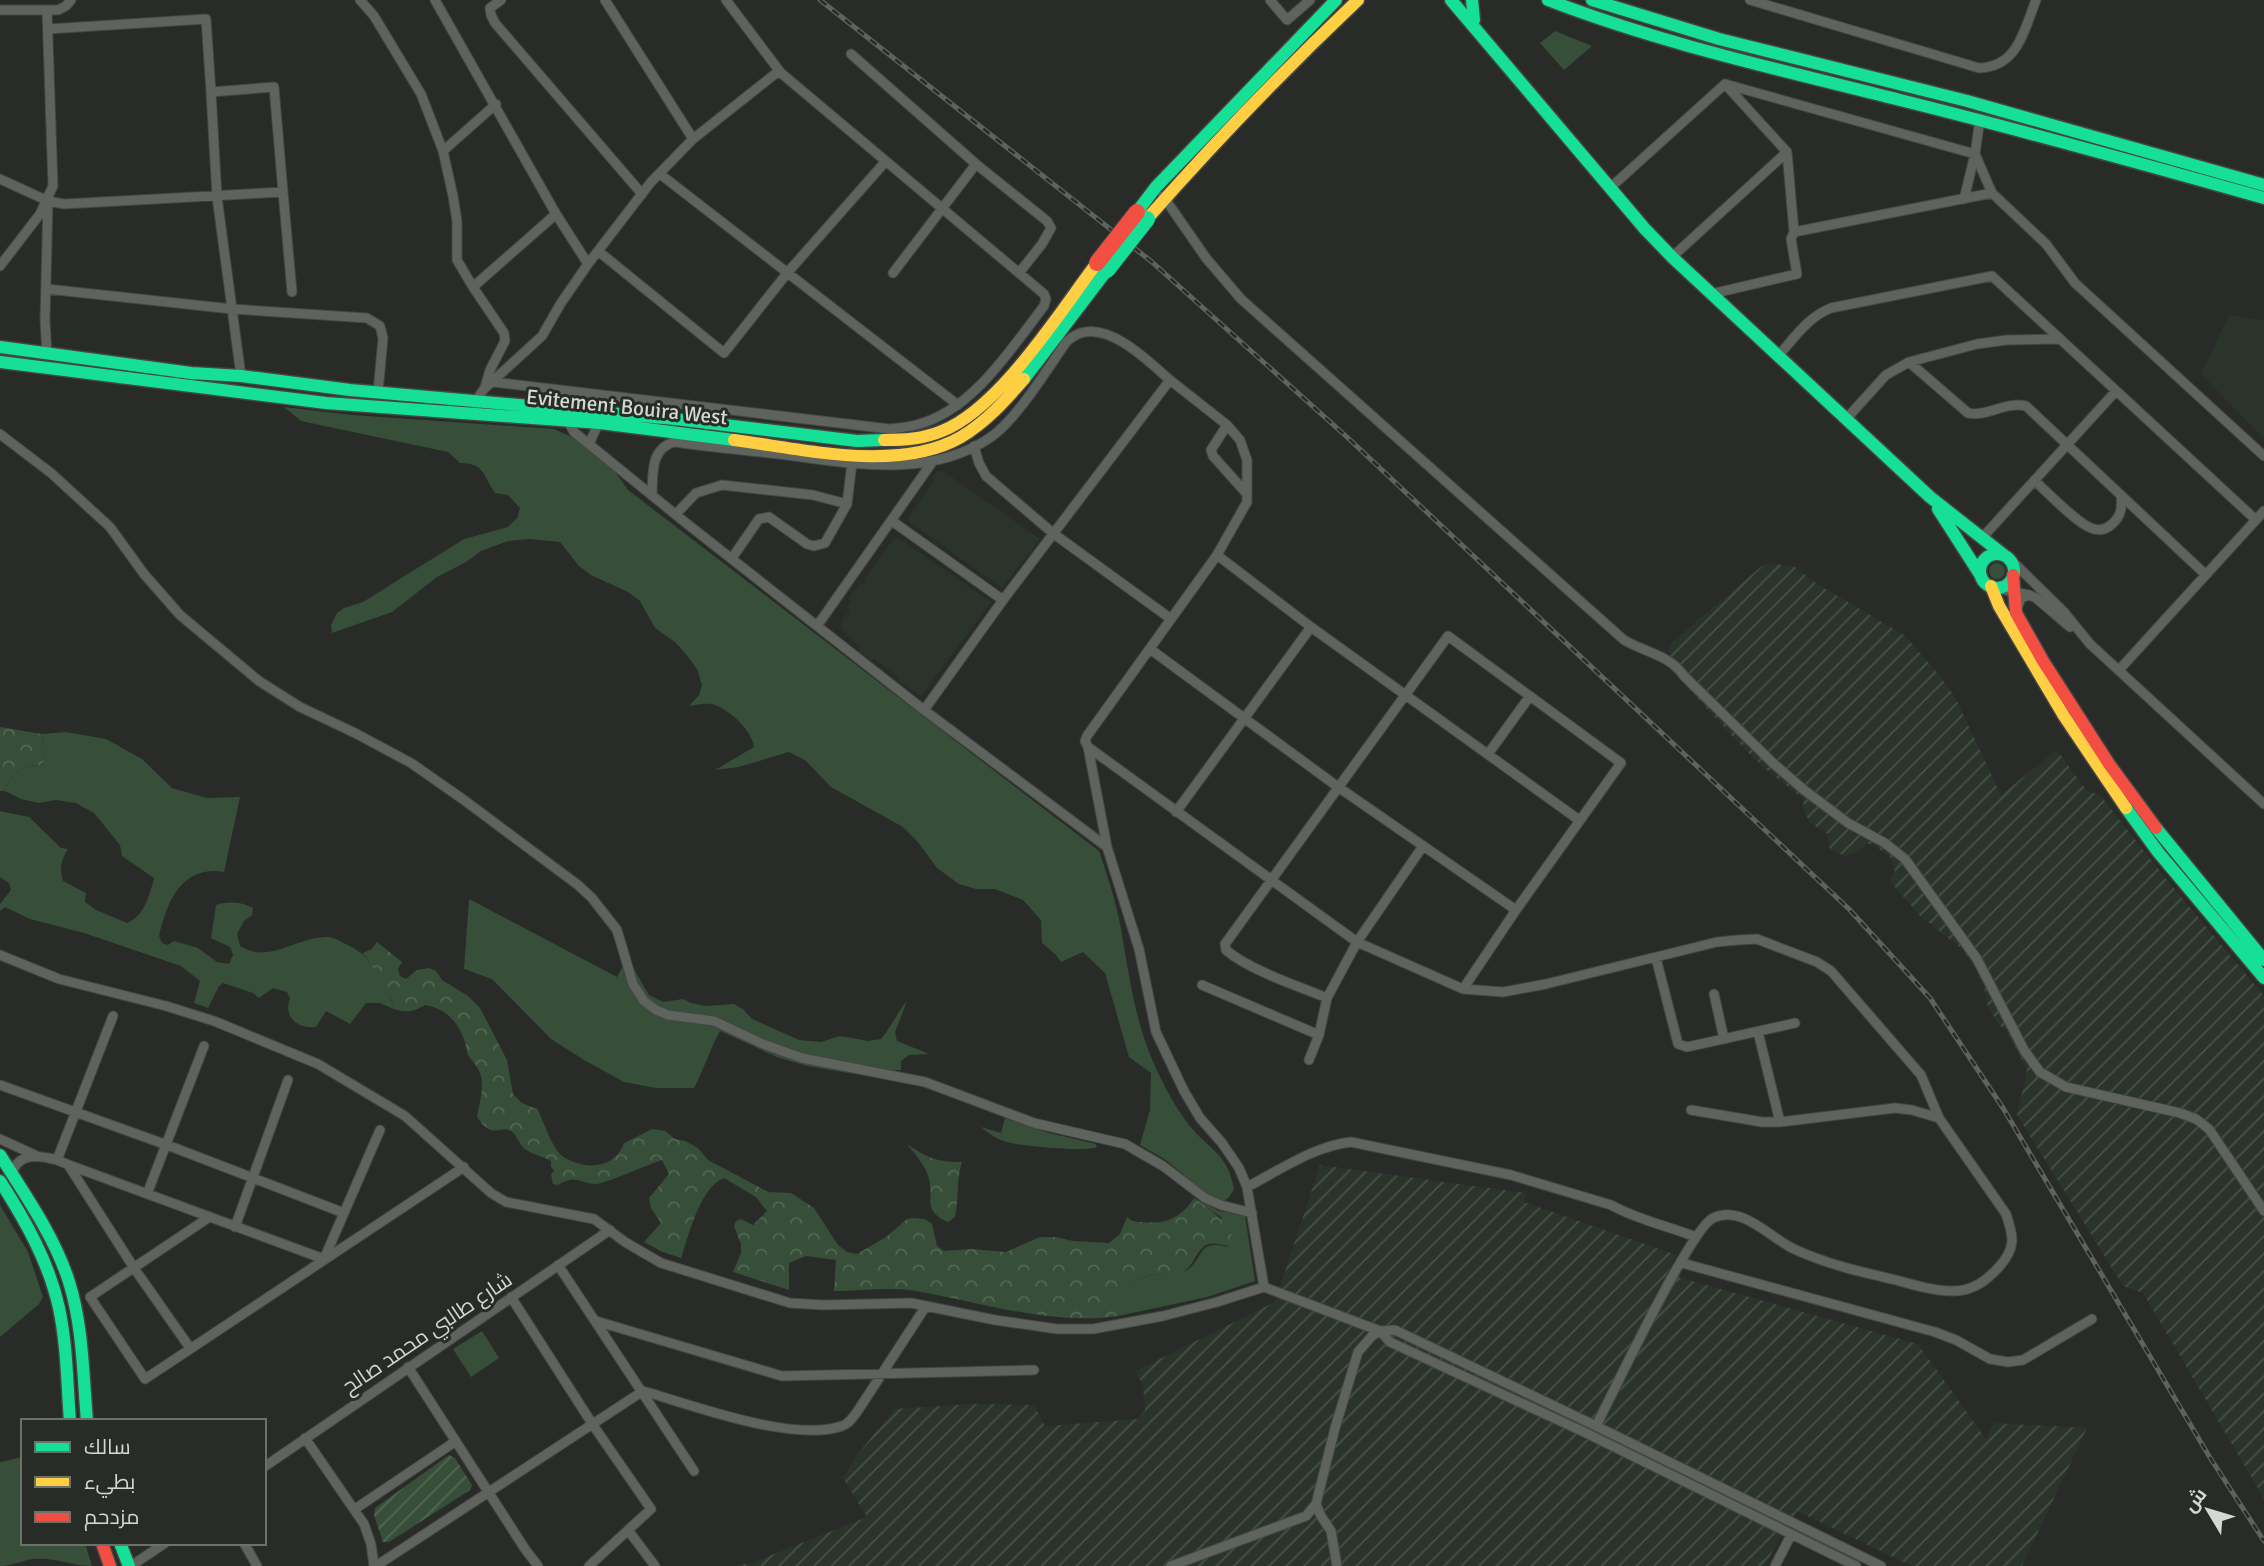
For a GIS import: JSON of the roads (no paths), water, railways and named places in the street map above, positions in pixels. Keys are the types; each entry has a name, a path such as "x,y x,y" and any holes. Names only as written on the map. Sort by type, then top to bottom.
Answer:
{"main road":[{"path":"1161,193 1283,53 1336,0"},
{"path":"1161,193 1205,153 1357,0"},
{"path":"1451,0 1672,257 1930,497 1981,539 2010,570 2017,613 2109,764 2168,845 2264,960"},
{"path":"1470,0 1474,20 1486,41"},
{"path":"1548,0 1594,18 1709,52 1980,119 2264,198"},
{"path":"1592,0 1719,39 1967,101 2264,184"},
{"name":"Evitement Bouira West","path":"47,354 191,373 477,401 568,415 857,441 911,440 961,422 999,390 1161,193"},
{"name":"Evitement Bouira West","path":"601,417 859,456 918,453 950,442 990,417 1074,327 1102,267"},
{"path":"0,347 47,354"},
{"name":"Evitement Bouira West","path":"0,362 326,403 477,401"},
{"path":"1930,497 1990,584"},
{"path":"2010,570 1995,554 1985,559 1980,568 1999,606 2058,706 2116,795 2158,852 2264,978"},
{"path":"1990,584 2007,584 2010,570"},
{"path":"0,1155 6,1178 38,1249 57,1301 62,1323 70,1419"},
{"path":"6,1178 58,1255 69,1281 76,1309 87,1419"},
{"path":"103,1545 110,1566"},
{"path":"122,1545 137,1564"}],"street":[{"path":"0,10 58,10 71,0"},
{"path":"360,0 374,16 421,94 443,151 457,221 457,260 504,333 505,341 477,401"},
{"path":"435,0 556,214 588,264"},
{"path":"501,0 490,8 495,23 642,194"},
{"path":"605,0 692,139"},
{"path":"493,382 890,429 917,425 958,405 977,389 1044,306 1044,294 782,73 726,0"},
{"path":"1270,0 1287,20 1310,0"},
{"path":"1749,0 1979,68 1992,67 2006,61 2019,44 2036,0"},
{"path":"0,266 40,214 53,186 47,11"},
{"path":"48,29 206,19 216,197 241,376"},
{"path":"852,54 976,164 1047,221 1051,228 1042,244 1018,273"},
{"path":"477,401 542,335 588,264 642,194 692,139 775,74 782,73"},
{"path":"1725,84 1975,154"},
{"path":"1610,188 1725,84"},
{"path":"1710,294 1797,274 1791,239 1794,232 1787,152 1725,84"},
{"path":"211,92 274,88 292,292"},
{"path":"443,151 496,104"},
{"path":"1964,199 1980,119"},
{"path":"1672,257 1787,152"},
{"path":"1975,154 1992,193 2046,244 2075,283 2264,456"},
{"path":"598,251 724,353 788,272 886,161"},
{"path":"893,273 976,164"},
{"path":"660,174 958,405"},
{"path":"0,179 48,201 64,204 283,192"},
{"path":"1161,193 1206,258 1241,299 1624,640 1639,649 1665,658 1678,667 1754,745 1804,790 1848,823 1885,843 1905,859 1977,959 2024,1050 2040,1072 2066,1087 2196,1119 2209,1129 2264,1211"},
{"path":"1794,232 1992,193"},
{"path":"47,354 48,201"},
{"path":"473,287 556,214"},
{"path":"1779,355 1817,313 1992,275 2256,520"},
{"path":"47,289 232,309 368,318 380,327 383,338 378,393"},
{"path":"652,495 658,451 664,444 674,442 852,463 897,465 933,461 974,446 992,437 1007,423 1067,341 1074,327 1106,333 1119,340 1227,425 1240,440 1247,460 1247,502 1241,516 1217,555 1085,741 1107,847 1139,950 1156,1032 1200,1118 1239,1168 1247,1187 1264,1287"},
{"path":"1847,418 1886,376 1909,362 1977,344 2007,340 2059,339"},
{"path":"1909,362 1968,413 1977,415 2016,404 2026,406 2206,575"},
{"path":"924,710 1003,600 1170,380"},
{"path":"1981,539 2116,391"},
{"path":"568,415 574,432 652,495 924,710 1107,847"},
{"path":"589,444 601,417"},
{"path":"1227,425 1211,450 1213,456 1247,494"},
{"path":"0,434 51,473 110,527 180,615 258,681 411,764 578,885 617,930 633,984 644,1001 656,1010 714,1021 802,1058 925,1082 1034,1123 1125,1144 1163,1166 1205,1198 1252,1213"},
{"path":"974,446 986,475 1054,534 1171,619"},
{"path":"817,625 933,461"},
{"path":"732,558 763,517 769,517 807,544 821,546 825,543 847,504 852,463"},
{"path":"2035,481 2088,527 2100,530 2109,527 2118,518 2122,507 2121,495"},
{"path":"676,514 696,493 722,485 813,495 847,504"},
{"path":"2119,670 2264,511"},
{"path":"892,521 1003,600"},
{"path":"1217,555 1311,627 1580,820"},
{"path":"2010,570 2029,595 2091,644 2264,804"},
{"path":"2010,570 2064,612 2091,644"},
{"path":"2017,613 2017,604 2021,598 2029,595"},
{"path":"1176,812 1311,627"},
{"path":"1327,998 1251,965 1226,950 1226,944 1448,636 1621,763 1463,989"},
{"path":"1150,649 1338,787 1516,910"},
{"path":"1488,754 1530,696"},
{"path":"1088,747 1357,942 1463,989 1503,992 1717,942 1757,939 1817,962 1831,971 1921,1075 1939,1118 2006,1214 2012,1232 2012,1250 2005,1260 1984,1282 1975,1287 1952,1291 1916,1286 1835,1265 1792,1248 1745,1218 1734,1215 1715,1217 1707,1222 1696,1237 1596,1426"},
{"path":"1309,1060 1320,1035 1327,998 1357,942 1423,846"},
{"path":"0,955 59,979 214,1021 318,1064 405,1116 491,1193 506,1202 594,1219 625,1242 661,1263 790,1303 897,1303 1057,1329 1093,1329 1163,1316 1264,1287 1380,1331 1395,1330 1881,1566"},
{"path":"1656,958 1678,1044 1687,1047 1795,1023"},
{"path":"1202,985 1320,1035"},
{"path":"1714,995 1724,1039"},
{"path":"57,1160 113,1016"},
{"path":"1758,1031 1780,1122"},
{"path":"147,1194 204,1046"},
{"path":"235,1227 288,1080"},
{"path":"0,1085 76,1111 344,1213"},
{"path":"1691,1110 1762,1122 1895,1108 1939,1118"},
{"path":"324,1259 380,1130"},
{"path":"0,1139 36,1155 57,1160 324,1259"},
{"path":"1247,1187 1335,1143 1351,1142 1510,1175 1611,1205 1626,1213 1696,1237"},
{"path":"6,1178 17,1162 36,1155"},
{"path":"69,1165 134,1268 190,1348"},
{"path":"208,1218 90,1297 145,1379 464,1167"},
{"name":"شارع طالبي محمد صالح","path":"266,1466 610,1230"},
{"path":"1682,1262 1935,1332 1990,1359 2008,1362 2023,1360 2092,1319"},
{"path":"558,1265 694,1471"},
{"path":"511,1297 650,1509 589,1566"},
{"path":"643,1391 780,1429 841,1427 850,1422 926,1306"},
{"path":"596,1321 782,1376 1034,1370"},
{"path":"1171,1566 1306,1516 1316,1504 1354,1362 1364,1343 1380,1331"},
{"path":"1380,1331 1390,1342 1584,1432 1856,1566"},
{"path":"408,1367 538,1566"},
{"path":"305,1438 364,1524 375,1566 643,1391"},
{"path":"355,1509 456,1441"},
{"path":"1316,1504 1331,1531 1337,1566"},
{"path":"628,1530 655,1566"},
{"path":"1774,1566 1791,1535"},
{"path":"137,1564 162,1545"},
{"path":"245,1545 257,1566"}],"railway":[{"path":"820,0 1152,262 1348,438 1849,909 1930,998 2003,1108 2209,1456 2264,1541"}]}
